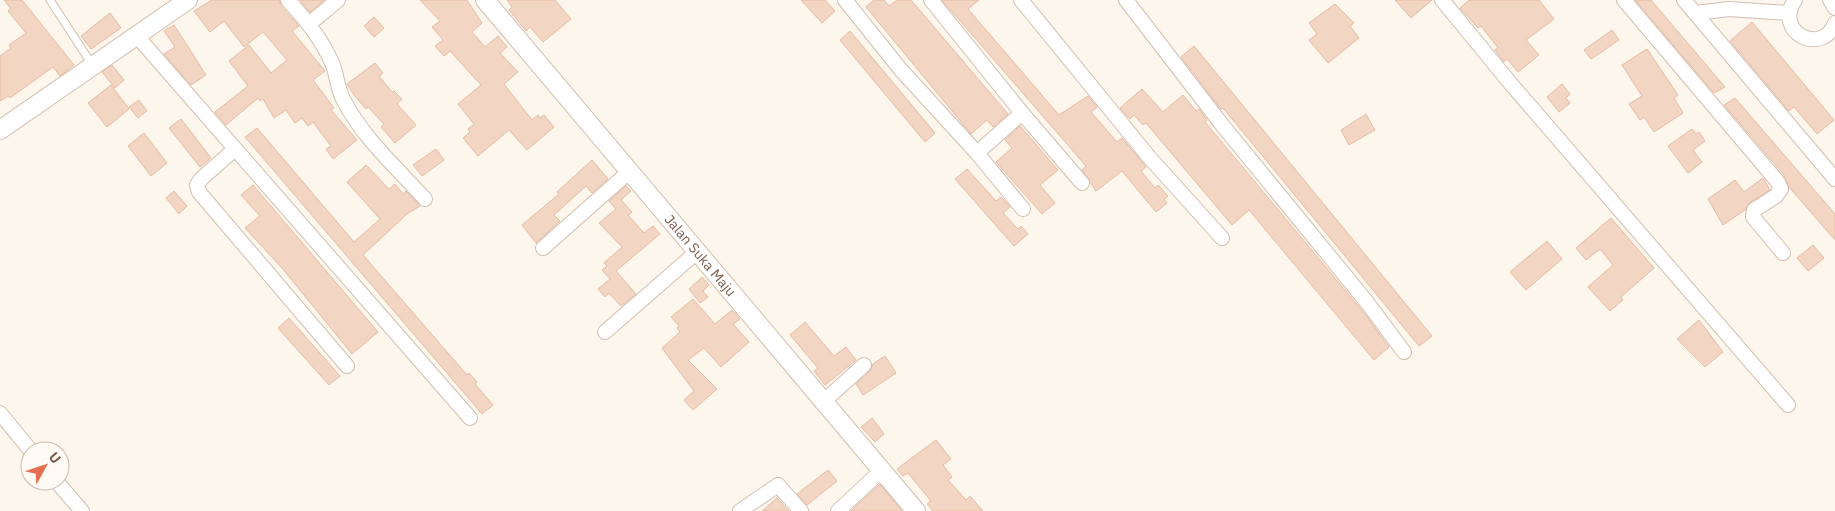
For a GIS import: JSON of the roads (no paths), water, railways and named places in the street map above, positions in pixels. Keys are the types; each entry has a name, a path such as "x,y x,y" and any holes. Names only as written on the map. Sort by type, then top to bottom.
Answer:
{"street":[{"path":"0,130 188,0"},
{"path":"288,0 309,24 333,64 335,80 350,111 367,135 425,199"},
{"path":"309,24 338,0"},
{"name":"Jalan Suka Maju","path":"485,0 698,251 822,403 916,511"},
{"path":"845,0 901,70 976,153 1023,209"},
{"path":"931,0 1022,113 1082,183"},
{"path":"1022,0 1149,157 1222,238"},
{"path":"1126,0 1223,126 1366,301 1404,352"},
{"path":"1442,0 1511,84 1788,405"},
{"path":"1624,0 1776,181 1781,189 1776,196 1754,210 1753,218 1783,253"},
{"path":"1684,0 1835,179"},
{"path":"1795,0 1789,13 1790,21 1799,34 1814,39 1833,32"},
{"path":"1830,0 1835,8"},
{"path":"1696,13 1729,9 1789,13"},
{"path":"136,35 470,418"},
{"path":"976,153 1022,113"},
{"path":"235,149 201,178 197,185 199,192 347,366"},
{"path":"543,248 630,171"},
{"path":"605,332 698,251"},
{"path":"822,403 864,365"},
{"path":"0,413 23,441"},
{"path":"838,511 881,471"},
{"path":"740,511 776,485 781,486 801,511"},
{"path":"65,491 82,511"}],"lane":[{"path":"50,0 93,66"}]}
